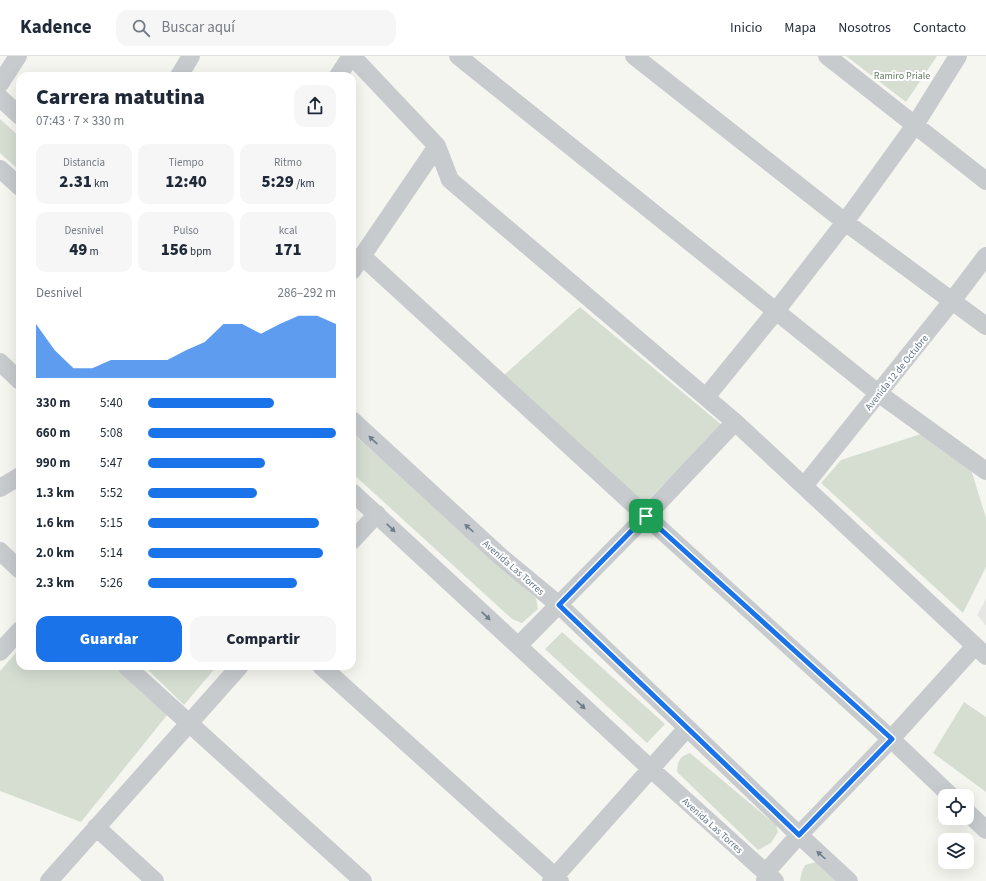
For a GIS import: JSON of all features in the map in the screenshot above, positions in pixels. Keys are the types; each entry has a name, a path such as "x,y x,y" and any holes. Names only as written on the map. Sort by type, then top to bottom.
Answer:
{"street":[{"path":"0,84 18,56"},
{"path":"181,72 191,56"},
{"path":"341,72 351,56 436,146 450,180 735,422 981,651 892,739 799,835 769,878"},
{"path":"458,56 878,393 986,471"},
{"path":"634,56 844,222 986,326"},
{"path":"827,56 986,181"},
{"path":"706,398 776,311 915,126 958,56"},
{"path":"0,98 16,112"},
{"path":"356,265 436,146"},
{"path":"0,169 16,183"},
{"path":"362,256 892,739 943,789"},
{"name":"Avenida 12 de Octubre","path":"804,486 952,301 986,256"},
{"path":"0,362 16,377"},
{"path":"518,646 646,516 735,422"},
{"name":"Avenida Las Torres","path":"356,424 501,557 559,605 799,835 850,881"},
{"path":"0,488 16,478"},
{"name":"Avenida Las Torres","path":"356,496 769,878"},
{"path":"356,537 377,514"},
{"path":"0,551 16,566"},
{"path":"0,652 16,634"},
{"path":"130,670 363,881"},
{"path":"48,881 236,670"},
{"path":"325,670 555,880 687,728"},
{"path":"974,819 986,830"},
{"path":"96,827 155,881"}],"shaded area":[{"path":"986,599 986,626 977,615"}],"green space":[{"name":"Ramiro Priale","path":"846,56 937,56 906,102"},
{"path":"0,119 16,133 16,167 0,153"},
{"path":"580,307 722,425 643,505 504,375"},
{"path":"927,432 970,466 986,518 986,567 963,613 821,483 841,460"},
{"path":"356,437 536,598 538,609 522,623 512,619 356,477"},
{"path":"562,632 665,724 647,743 545,649"},
{"path":"16,653 16,670 118,670 168,714 81,822 0,791 0,671"},
{"path":"148,670 214,670 184,705"},
{"path":"964,702 986,717 986,792 933,753"},
{"path":"690,753 776,825 778,832 771,843 758,850 677,772 680,760 683,756"},
{"path":"816,862 837,881 800,881 805,865"}],"route":[{"path":"646,516 892,739 799,835 559,605 646,516"}]}
